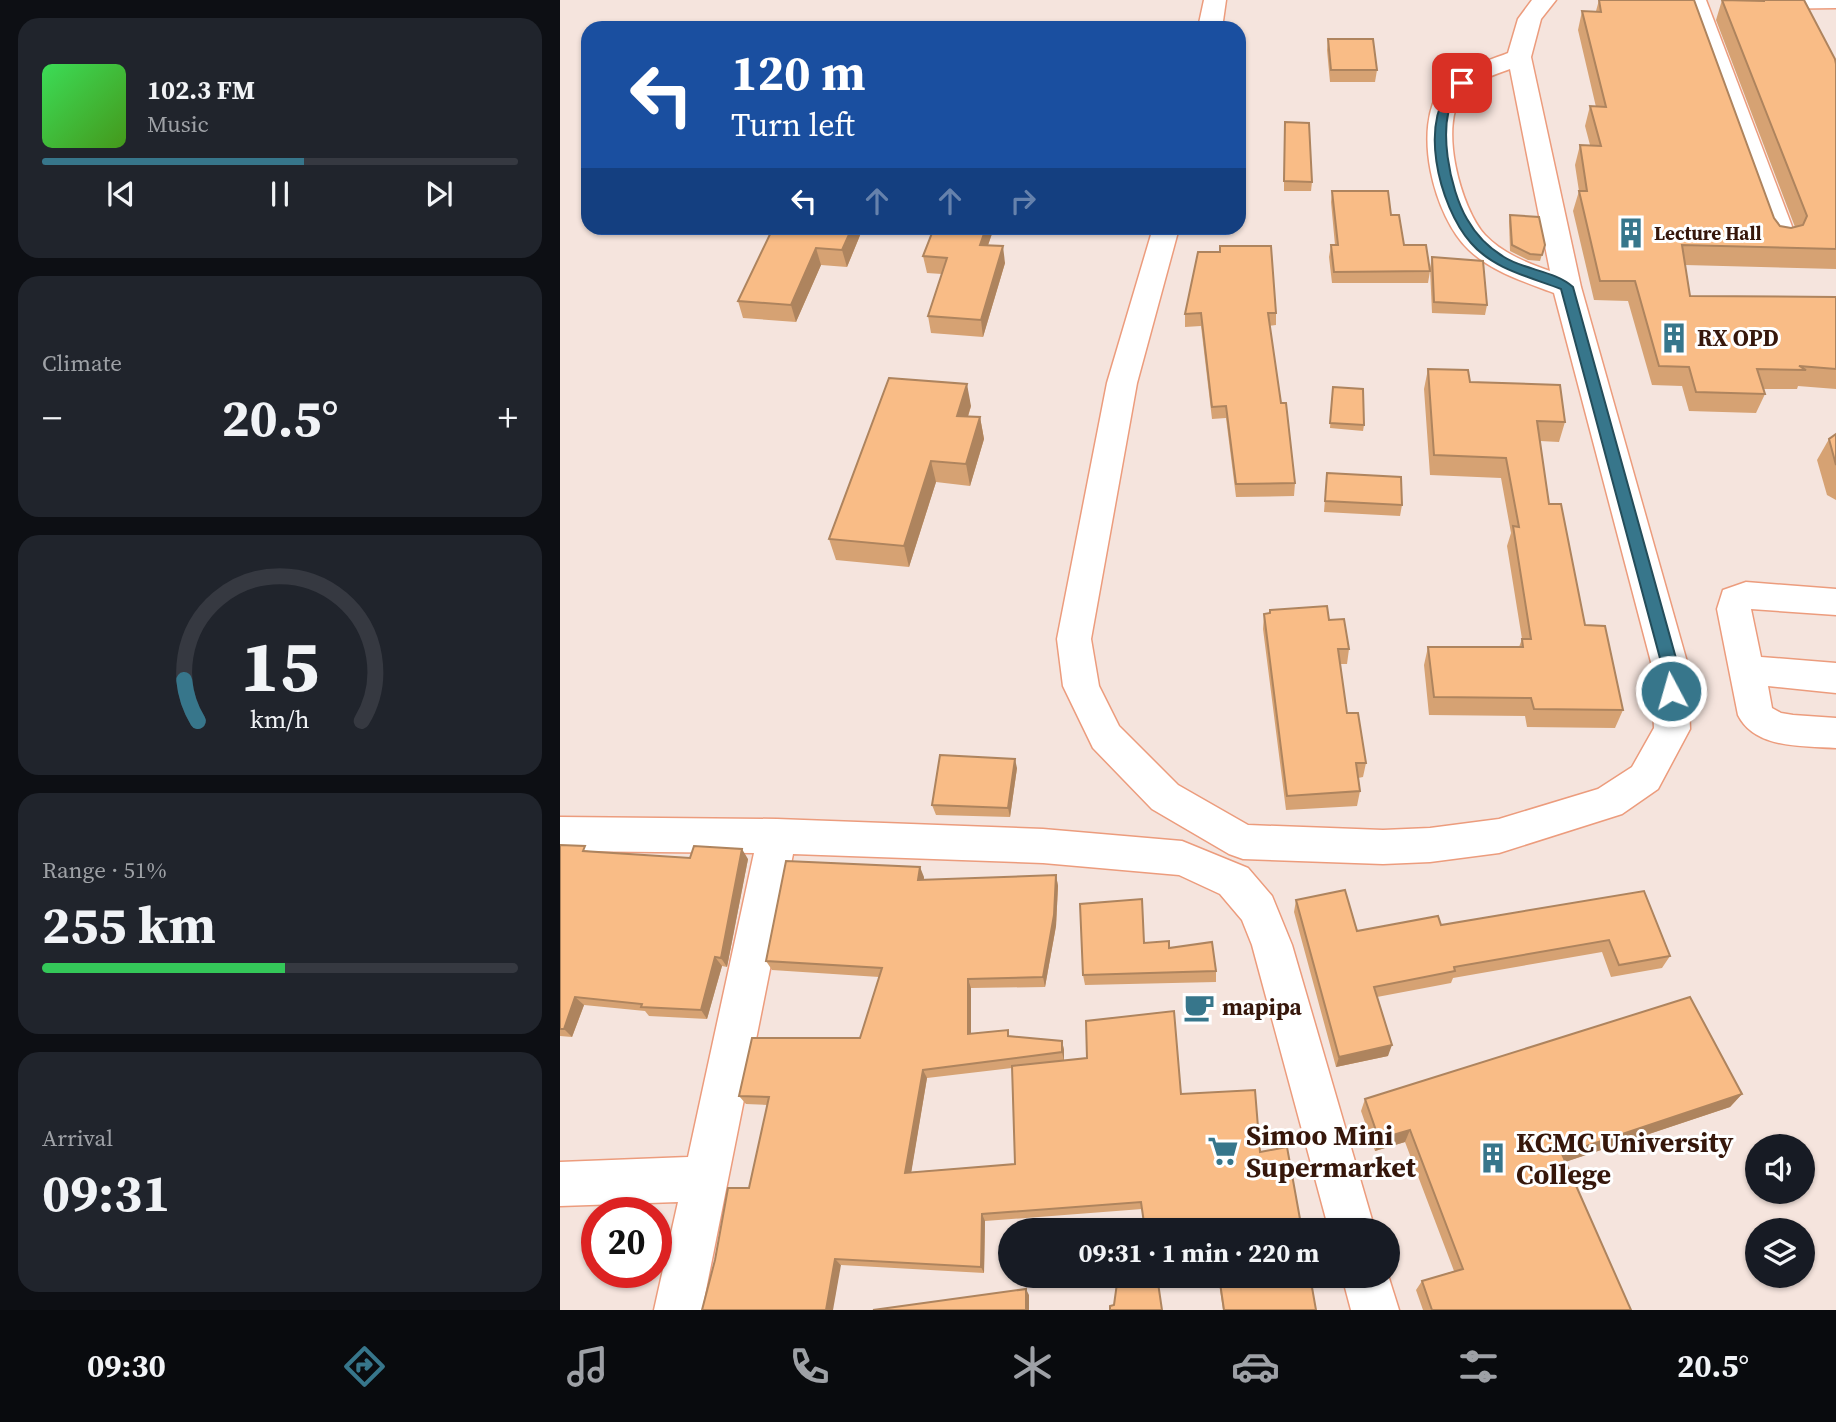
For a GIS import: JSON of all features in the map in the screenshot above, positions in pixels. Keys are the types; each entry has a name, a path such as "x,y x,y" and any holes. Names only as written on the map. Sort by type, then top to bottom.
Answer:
{"street":[{"path":"1211,21 1215,0"},
{"path":"1164,235 1122,383 1074,639 1081,686 1106,737 1165,797 1243,842 1382,847 1430,845 1499,835 1609,802 1645,778 1672,729 1669,662 1567,287 1519,57 1525,25 1534,9 1545,0"},
{"path":"1695,0 1782,237"},
{"path":"1738,1 1836,1"},
{"path":"1803,3 1814,25"},
{"path":"1519,57 1486,70 1451,92 1442,115 1439,139 1446,176 1459,217 1475,241 1501,261 1567,287"},
{"path":"1836,602 1746,595 1735,599 1734,608 1756,715 1761,722 1771,726 1836,733"},
{"path":"1746,670 1836,678"},
{"path":"560,834 777,835 1043,846 1182,858 1234,881 1258,909 1272,944 1349,1218"},
{"path":"678,1310 777,835"},
{"path":"560,1184 704,1179"},
{"path":"1369,1288 1375,1310"}],"building":[{"path":"1599,0 1694,0 1774,218 1780,226 1791,228 1803,225 1807,216 1722,0 1804,0 1836,64 1836,249 1682,245 1690,296 1836,297 1836,369 1799,366 1806,370 1757,369 1765,394 1696,392 1689,367 1659,366 1635,281 1600,281 1579,191 1587,191 1580,145 1601,146 1590,106 1606,107 1582,11 1601,12"},
{"path":"1328,39 1373,39 1377,70 1331,70"},
{"path":"1285,122 1309,123 1312,182 1284,181"},
{"path":"1332,191 1388,191 1391,215 1399,215 1404,245 1426,245 1430,271 1334,272 1331,245 1338,245"},
{"path":"1510,215 1539,217 1545,245 1542,255 1530,254 1512,245"},
{"path":"770,235 849,235 842,250 816,248 791,305 738,301"},
{"path":"931,235 984,235 980,245 1003,246 981,320 928,316 947,258 923,256"},
{"path":"1220,246 1271,246 1276,313 1268,313 1281,403 1286,403 1295,483 1236,484 1226,406 1212,407 1201,313 1185,314 1198,252 1220,252"},
{"path":"1432,257 1483,261 1487,305 1434,302"},
{"path":"1428,369 1468,370 1470,382 1560,385 1565,422 1537,421 1549,504 1561,504 1585,625 1605,626 1623,710 1534,709 1531,698 1434,697 1428,647 1523,647 1522,639 1531,639 1513,526 1519,527 1506,458 1434,455"},
{"path":"889,378 967,384 957,416 980,417 966,464 931,461 904,546 829,539"},
{"path":"1333,387 1363,389 1364,425 1330,423"},
{"path":"1836,434 1836,465 1829,439"},
{"path":"1327,473 1401,477 1402,505 1325,501"},
{"path":"1327,606 1329,620 1344,619 1349,649 1338,649 1347,713 1358,713 1366,763 1356,763 1360,791 1287,796 1264,614 1270,613 1270,610"},
{"path":"940,755 1015,759 1008,808 932,805"},
{"path":"560,845 585,846 583,851 690,858 694,846 742,849 721,958 715,957 701,1010 641,1007 642,1004 575,997 564,1029 560,1029"},
{"path":"786,861 920,867 918,880 1056,875 1054,915 1043,977 968,979 968,1034 1008,1030 1008,1036 1062,1041 1062,1052 923,1070 905,1173 1015,1164 1012,1066 1087,1058 1086,1021 1174,1011 1181,1094 1255,1090 1260,1152 1287,1147 1300,1218 1143,1218 1141,1202 982,1214 981,1267 835,1259 826,1310 702,1310 715,1260 728,1188 749,1188 769,1097 739,1096 752,1038 860,1038 882,968 766,961"},
{"path":"1345,890 1357,931 1438,916 1441,925 1644,891 1670,956 1619,965 1609,940 1454,967 1455,971 1374,987 1392,1045 1339,1057 1296,900"},
{"path":"1142,899 1144,943 1169,941 1169,948 1212,942 1216,971 1083,975 1080,904"},
{"name":"KCMC University College","path":"1690,997 1742,1094 1562,1154 1631,1310 1432,1310 1422,1281 1463,1269 1410,1130 1379,1139 1365,1099"},
{"path":"1116,1288 1159,1288 1162,1310 1110,1310 1110,1306 1114,1305"},
{"path":"1221,1288 1312,1288 1316,1310 1224,1310"},
{"path":"1026,1289 1026,1310 873,1310"}],"place":[{"name":"Lecture Hall","path":"1631,233"},
{"name":"RX OPD","path":"1674,338"},
{"name":"mapipa","path":"1199,1007"},
{"name":"Simoo Mini Supermarket","path":"1223,1151"},
{"name":"KCMC University College","path":"1493,1158"}],"route":[{"path":"1462,83 1451,92 1442,115 1439,139 1446,176 1459,217 1475,241 1501,261 1567,287 1669,662 1671,691"}]}
